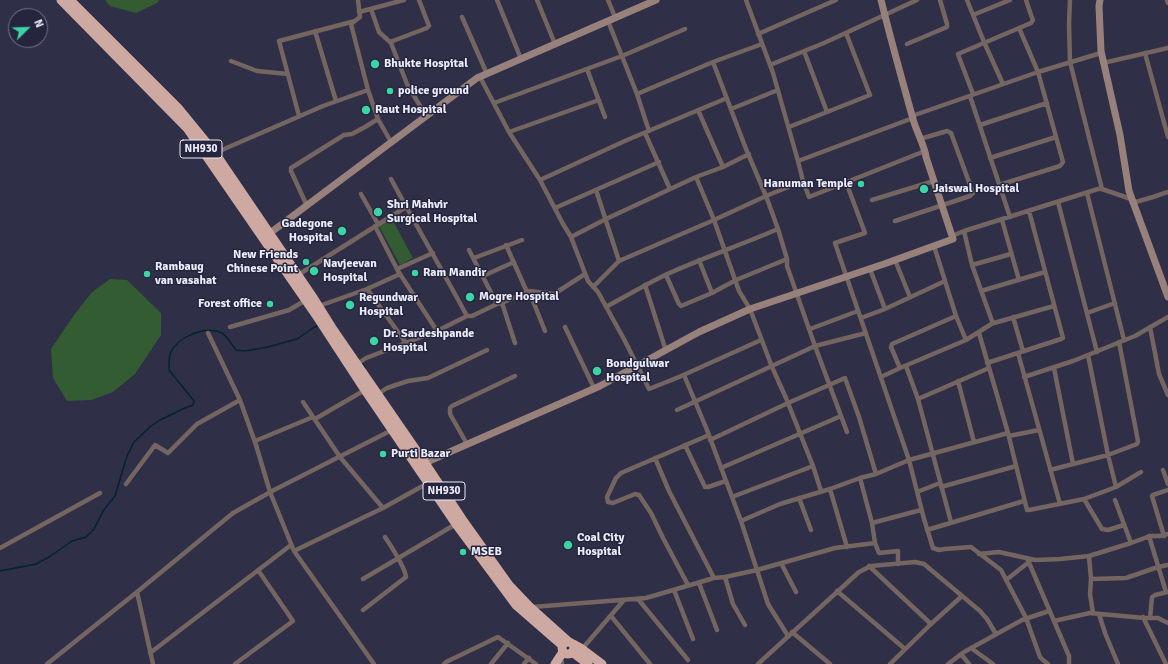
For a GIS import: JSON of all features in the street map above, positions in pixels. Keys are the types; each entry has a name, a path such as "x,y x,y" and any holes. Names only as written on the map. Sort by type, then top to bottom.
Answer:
{"highway":[{"name":"NH930","path":"61,0 184,125 298,275 319,306 321,316"},
{"name":"NH930","path":"70,0 179,109 215,153 306,300 321,316 516,605 565,654 588,664"},
{"name":"NH930","path":"332,333 358,364 369,388 380,392 396,427"},
{"name":"NH930","path":"421,465 428,482 446,501"},
{"name":"NH930","path":"459,522 509,585 530,607 565,654"},
{"name":"NH930","path":"565,654 582,649 602,664"}],"street":[{"path":"358,0 360,17 351,24 368,90 378,119 391,142"},
{"path":"359,12 388,2 404,0"},
{"path":"390,42 429,26 419,0"},
{"path":"497,0 521,59"},
{"path":"537,0 555,44"},
{"path":"608,0 611,19 622,56 637,94 647,132 670,189"},
{"path":"267,236 391,142 483,75 656,0"},
{"path":"758,34 836,0"},
{"path":"421,465 594,388 666,351 699,332 750,309 847,277 953,239 925,151 912,117 881,0"},
{"path":"770,64 846,33 917,0"},
{"path":"907,44 947,27 940,0"},
{"path":"967,0 1003,84"},
{"path":"973,15 1010,0"},
{"path":"1010,217 958,54 1030,23 1033,20 1026,0"},
{"path":"1070,0 1070,62 1102,189"},
{"path":"1100,0 1101,53 1120,135 1129,191 1168,297"},
{"path":"748,1 758,34 770,64 803,181 809,197 925,151"},
{"path":"371,9 380,34 390,42 407,84 426,116"},
{"path":"462,17 494,103 509,132 540,180 571,237 588,282 598,292 649,389 684,375 761,340"},
{"path":"299,116 279,41 356,21"},
{"path":"999,185 1062,164 1056,136 1038,72 1019,28"},
{"path":"494,103 622,56 685,29"},
{"path":"314,31 336,101"},
{"path":"789,127 870,95 846,33"},
{"path":"637,94 713,62 762,44"},
{"path":"1104,63 1168,48"},
{"path":"804,51 827,112"},
{"path":"798,161 972,95 1038,72 1101,53"},
{"path":"1145,53 1168,137"},
{"path":"231,61 257,71 288,74"},
{"path":"713,62 766,196 778,229 787,266 796,294 810,329 829,385 848,432"},
{"path":"587,69 605,117"},
{"path":"215,153 299,116 368,90"},
{"path":"731,109 778,90"},
{"path":"540,180 726,98"},
{"path":"509,132 599,100"},
{"path":"980,125 1047,103"},
{"path":"698,110 723,167"},
{"path":"307,206 291,168 344,135 352,134 365,128 378,119"},
{"path":"895,221 973,194 951,133 947,131 920,139"},
{"path":"990,158 1056,136"},
{"path":"571,237 670,189 723,167 749,154"},
{"path":"554,208 659,162"},
{"path":"696,177 714,220 740,291 750,309 761,340 788,403 813,466 821,491"},
{"path":"391,179 467,316"},
{"path":"593,287 619,261 803,181"},
{"path":"846,182 865,233 835,243 909,460 921,510 933,548 937,550 970,547 999,569 1026,618 1040,657 1048,664"},
{"path":"872,200 934,182"},
{"path":"952,236 1102,189 1132,201 1153,197 1168,192"},
{"path":"596,190 619,261"},
{"path":"1050,470 1108,455 1138,443 1115,303 1087,193"},
{"path":"361,194 397,269 438,330"},
{"path":"1058,202 1097,352"},
{"path":"298,275 406,207"},
{"path":"918,399 958,381 988,365 1023,351 1062,339 1063,337 1029,211"},
{"path":"1002,220 1019,280"},
{"path":"606,307 645,285 699,260 778,229"},
{"path":"964,231 972,265 993,323"},
{"path":"474,258 522,240"},
{"path":"506,245 544,331"},
{"path":"934,246 956,316 966,340"},
{"path":"469,250 499,304 515,343"},
{"path":"397,269 433,253"},
{"path":"972,265 1011,254"},
{"path":"666,275 681,306 712,293 736,280 786,259"},
{"path":"699,260 712,293"},
{"path":"895,260 910,297"},
{"path":"483,276 514,262"},
{"path":"870,269 885,309"},
{"path":"981,291 1045,272"},
{"path":"319,306 367,289 400,274"},
{"path":"358,364 366,358 406,344 467,316 472,316 528,292 554,294 586,274"},
{"path":"861,318 885,309 946,281"},
{"path":"645,285 666,351"},
{"path":"367,289 406,344"},
{"path":"230,327 289,310 306,300"},
{"path":"1087,313 1115,303"},
{"path":"881,377 966,340 993,323 1054,306"},
{"path":"810,329 858,311"},
{"path":"900,368 891,347 892,344 956,316"},
{"path":"1013,317 1023,351"},
{"path":"1024,377 1054,368 1097,352 1135,336 1168,317"},
{"path":"565,327 594,388"},
{"path":"1150,327 1159,374 1168,395"},
{"path":"208,333 240,400 255,441 270,492 294,551 374,664"},
{"path":"677,410 696,403 815,346 866,333"},
{"path":"979,333 1008,434 1026,509 1028,510 1060,504 1084,498 1116,487 1141,472"},
{"path":"380,392 408,381 428,378 487,350"},
{"path":"1018,353 1060,504"},
{"path":"1088,355 1116,487"},
{"path":"906,366 918,399 951,522"},
{"path":"1054,368 1073,464"},
{"path":"684,375 742,521 768,604 790,634 826,663"},
{"path":"467,444 450,414 450,408 515,376"},
{"path":"688,585 651,513 639,495 635,494 613,504 608,502 607,497 619,475 624,471 685,445 710,438 845,378 859,417 876,474"},
{"path":"958,381 974,442"},
{"path":"255,441 314,418 369,388"},
{"path":"126,484 155,445 168,453 197,424 240,400"},
{"path":"303,402 340,457 383,508"},
{"path":"721,468 841,416"},
{"path":"47,664 233,513 270,492 396,427"},
{"path":"742,521 780,504 876,474 909,460 1008,434 1039,430"},
{"path":"685,445 705,487 726,481"},
{"path":"656,458 669,491 714,578"},
{"path":"732,497 813,466"},
{"path":"917,492 1016,466"},
{"path":"1163,470 1168,484"},
{"path":"860,478 872,523 875,543 879,553 898,551 898,562"},
{"path":"294,551 383,508 428,482"},
{"path":"830,489 847,547"},
{"path":"976,551 1001,552 1028,560 1057,560 1089,556 1149,536 1166,535 1152,496 1168,490"},
{"path":"0,548 100,493"},
{"path":"799,498 811,530"},
{"path":"1084,498 1102,529 1108,530 1124,525"},
{"path":"1115,500 1131,543"},
{"path":"927,530 1024,501"},
{"path":"872,523 921,510"},
{"path":"363,579 459,522"},
{"path":"1149,536 1167,592 1152,597 1150,618"},
{"path":"363,610 405,579 406,574 385,537"},
{"path":"530,607 646,598 714,578 757,570 836,548 875,543"},
{"path":"150,653 291,545"},
{"path":"1089,556 1091,580 1090,594 1093,613"},
{"path":"1006,580 1028,560"},
{"path":"1028,560 1069,656 1069,664"},
{"path":"758,664 858,572 869,566 898,562 915,562 924,564 984,615 996,634"},
{"path":"781,563 796,592"},
{"path":"1091,580 1125,578 1168,565"},
{"path":"869,566 931,624"},
{"path":"235,664 293,621 258,570"},
{"path":"725,577 733,604 746,625"},
{"path":"699,583 717,630"},
{"path":"674,590 693,639"},
{"path":"837,591 906,649"},
{"path":"136,592 153,664"},
{"path":"890,664 962,596"},
{"path":"638,599 688,660"},
{"path":"582,649 624,600"},
{"path":"948,664 971,648 1026,618 1049,611"},
{"path":"1054,622 1093,613 1143,618 1159,618 1168,623"},
{"path":"1100,614 1105,633 1118,664"},
{"path":"611,616 650,664"},
{"path":"1143,618 1166,664"},
{"path":"444,664 496,637 500,637 536,664"},
{"path":"491,664 508,643"},
{"path":"971,648 993,664"},
{"path":"961,654 969,664"},
{"path":"524,664 528,658"}],"green space":[{"path":"105,0 159,0 157,3 136,13 110,6"},
{"path":"392,219 413,258 400,265 379,226"},
{"path":"110,279 127,280 161,313 161,335 135,374 113,392 91,400 67,401 53,378 51,349 92,292"}],"waterway":[{"path":"0,571 36,564 72,541 86,537 94,529 103,511 115,496 127,456 134,442 151,426 160,420 193,405 194,401 169,370 170,354 179,342 192,334 215,331 224,334 236,350 245,351 268,347 297,339 319,325"},
{"path":"361,362 365,368"}],"place":[{"name":"Bhukte Hospital","path":"375,64"},
{"name":"police ground","path":"390,91"},
{"name":"Raut Hospital","path":"366,110"},
{"name":"Hanuman Temple","path":"861,184"},
{"name":"Jaiswal Hospital","path":"924,189"},
{"name":"Shri Mahvir Surgical Hospital","path":"378,212"},
{"name":"Gadegone Hospital","path":"342,231"},
{"name":"New Friends Chinese Point","path":"306,262"},
{"name":"Navjeevan Hospital","path":"314,271"},
{"name":"Ram Mandir","path":"415,273"},
{"name":"Rambaug van vasahat","path":"147,274"},
{"name":"Mogre Hospital","path":"470,297"},
{"name":"Forest office","path":"270,304"},
{"name":"Regundwar Hospital","path":"350,305"},
{"name":"Dr. Sardeshpande Hospital","path":"374,341"},
{"name":"Bondgulwar Hospital","path":"597,371"},
{"name":"Purti Bazar","path":"383,454"},
{"name":"Coal City Hospital","path":"568,545"},
{"name":"MSEB","path":"463,552"}]}
